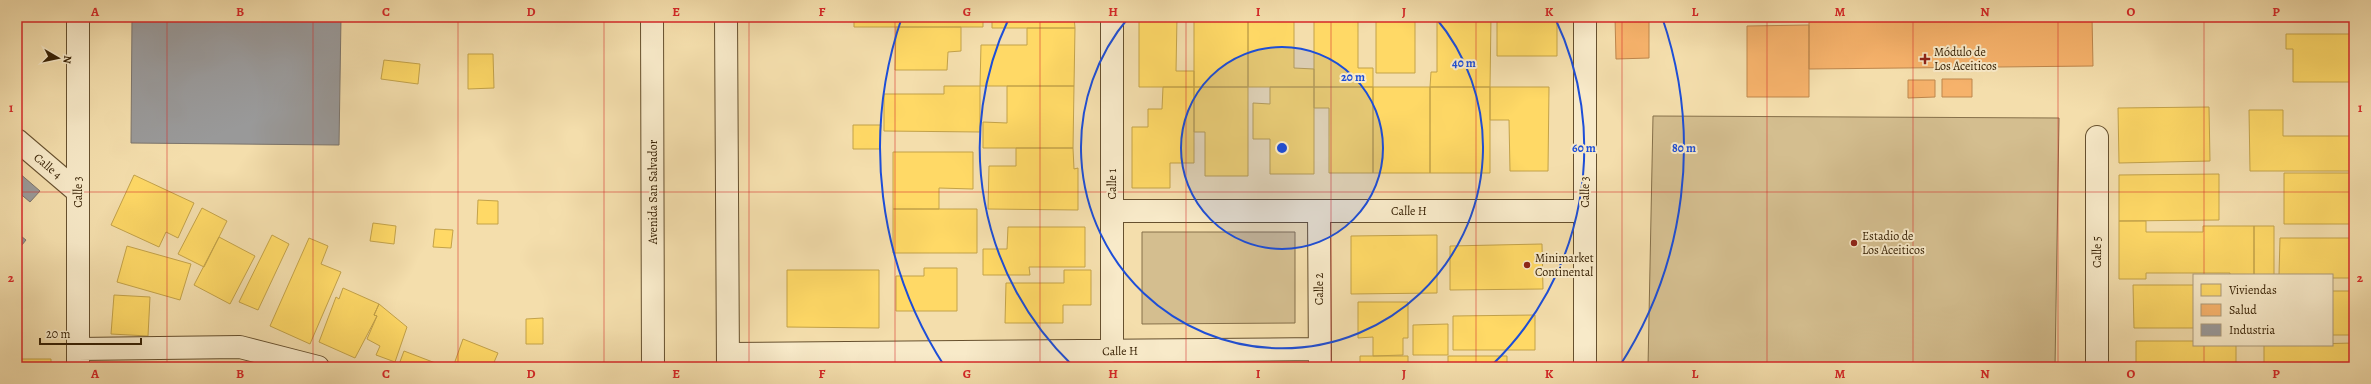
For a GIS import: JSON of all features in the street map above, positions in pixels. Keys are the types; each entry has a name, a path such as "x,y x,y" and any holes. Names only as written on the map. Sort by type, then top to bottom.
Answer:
{"street":[{"name":"Calle 3","path":"78,17 78,358"},
{"name":"Avenida San Salvador","path":"652,17 654,367"},
{"path":"726,17 728,361"},
{"name":"Calle 1","path":"1112,17 1112,351"},
{"name":"Calle 3","path":"1585,367 1586,17"},
{"name":"Calle 5","path":"2097,136 2097,367"},
{"name":"Calle 4","path":"17,140 78,192"},
{"name":"Calle H","path":"1112,211 1585,211"},
{"name":"Calle 2","path":"1319,211 1320,358"},
{"path":"78,358 240,347 318,367"},
{"name":"Calle H","path":"728,361 1112,351 1320,358"}],"shaded area":[{"name":"Estadio de Los Aceiticos","path":"1653,116 2059,118 2055,367 1648,367"},
{"path":"1142,232 1295,232 1295,323 1142,324"}],"building: Viviendas":[{"path":"540,17 554,17 554,20 540,19"},
{"path":"854,17 983,17 983,27 854,27"},
{"path":"992,17 1074,17 1075,28 992,28"},
{"path":"1139,17 1177,17 1176,71 1194,71 1194,87 1139,87"},
{"path":"1194,17 1248,17 1248,87 1194,87"},
{"path":"1248,17 1294,17 1294,68 1314,69 1314,87 1248,87"},
{"path":"1314,17 1358,17 1358,68 1373,68 1373,87 1314,87"},
{"path":"1376,17 1415,17 1415,73 1376,73"},
{"path":"1437,17 1491,17 1490,87 1430,87 1431,72 1437,72"},
{"path":"1497,17 1557,17 1557,56 1497,56"},
{"path":"896,27 961,27 961,51 948,52 947,70 895,70"},
{"path":"1027,28 1075,28 1074,86 980,86 981,45 1027,45"},
{"path":"2286,34 2354,34 2354,82 2293,82 2293,49 2286,49"},
{"path":"468,54 493,54 494,88 468,89"},
{"path":"384,60 420,64 418,84 381,79"},
{"path":"944,86 980,86 980,132 884,131 884,94 944,94"},
{"path":"1007,86 1074,86 1073,148 983,148 983,122 1007,123"},
{"path":"1163,87 1194,87 1194,163 1170,163 1170,188 1132,188 1132,127 1148,127 1148,109 1162,109"},
{"path":"1194,87 1248,87 1248,176 1205,176 1205,132 1194,132"},
{"path":"1270,87 1314,87 1314,174 1270,174 1270,139 1253,139 1253,103 1270,104"},
{"path":"1314,87 1373,87 1373,173 1329,173 1329,108 1314,108"},
{"path":"1373,87 1430,87 1430,173 1373,173"},
{"path":"1430,87 1490,87 1490,173 1430,173"},
{"path":"1490,87 1549,87 1548,171 1510,171 1509,120 1490,120"},
{"path":"2209,107 2210,161 2119,163 2118,108"},
{"path":"2249,110 2283,110 2283,136 2354,136 2354,171 2250,171"},
{"path":"853,125 881,125 880,149 853,149"},
{"path":"1016,148 1073,148 1074,169 1078,168 1078,210 988,209 989,166 1016,166"},
{"path":"893,152 973,152 973,189 939,188 939,209 893,209"},
{"path":"2284,173 2354,173 2354,224 2284,224"},
{"path":"2219,174 2219,220 2119,221 2119,175"},
{"path":"134,175 194,203 178,238 166,232 159,247 111,225"},
{"path":"478,200 498,201 498,224 477,224"},
{"path":"202,208 227,221 204,267 178,254"},
{"path":"893,209 977,209 977,253 893,253"},
{"path":"2119,221 2146,221 2146,232 2203,232 2203,226 2254,226 2254,274 2146,273 2146,279 2119,279"},
{"path":"373,223 396,226 394,244 370,241"},
{"path":"2254,226 2274,226 2274,274 2254,274"},
{"path":"1008,227 1085,227 1085,267 1029,267 1030,275 983,275 983,249 1007,249"},
{"path":"435,229 453,230 451,248 433,247"},
{"path":"272,235 289,244 258,310 239,302"},
{"path":"1437,235 1437,293 1351,294 1351,236"},
{"path":"219,237 255,256 230,304 194,285"},
{"path":"309,238 328,246 321,264 341,272 310,344 270,326"},
{"path":"2280,238 2354,238 2354,278 2333,278 2333,274 2279,274"},
{"path":"1542,244 1543,289 1450,290 1450,246"},
{"path":"127,246 191,264 180,300 117,282"},
{"path":"924,268 957,268 957,311 896,311 896,276 924,276"},
{"path":"787,270 879,270 879,328 787,327"},
{"path":"1064,270 1091,270 1091,305 1063,305 1063,323 1005,323 1006,283 1064,283"},
{"path":"2133,285 2193,285 2193,328 2134,328"},
{"path":"343,288 379,304 374,315 377,316 355,358 319,342 336,297 339,299"},
{"path":"2333,291 2354,291 2354,335 2333,335"},
{"path":"114,295 150,297 148,336 111,334"},
{"path":"1358,302 1408,302 1408,338 1403,338 1403,355 1373,356 1373,337 1358,338"},
{"path":"379,304 407,327 395,362 376,355 380,346 367,339 377,316 374,315"},
{"path":"1535,315 1535,350 1453,350 1453,316"},
{"path":"543,318 543,344 526,344 526,319"},
{"path":"1448,324 1448,355 1413,355 1413,325"},
{"path":"463,339 498,353 492,367 453,367"},
{"path":"2136,341 2193,341 2193,346 2236,346 2236,367 2136,367"},
{"path":"2333,343 2354,343 2354,367 2264,367 2264,346 2333,346"},
{"path":"404,351 438,364 437,367 398,367"},
{"path":"1360,356 1408,356 1408,367 1360,367"},
{"path":"1448,356 1507,356 1507,367 1448,367"},
{"path":"17,359 51,359 51,367 17,367"}],"building: Salud":[{"path":"1615,17 1649,17 1649,58 1616,59"},
{"path":"1809,17 2092,17 2093,66 1809,69"},
{"path":"1809,25 1809,97 1747,97 1747,26"},
{"path":"1942,79 1972,79 1972,97 1942,97"},
{"path":"1908,80 1935,80 1935,97 1908,98"}],"building: Industria":[{"path":"132,17 341,17 339,145 131,143"},
{"path":"18,172 40,191 30,202 17,191"},
{"path":"17,233 26,240 17,251"}],"place":[{"name":"Módulo de Los Aceiticos","path":"1925,59"},
{"name":"Estadio de Los Aceiticos","path":"1854,243"},
{"name":"Minimarket Continental","path":"1527,265"}]}
